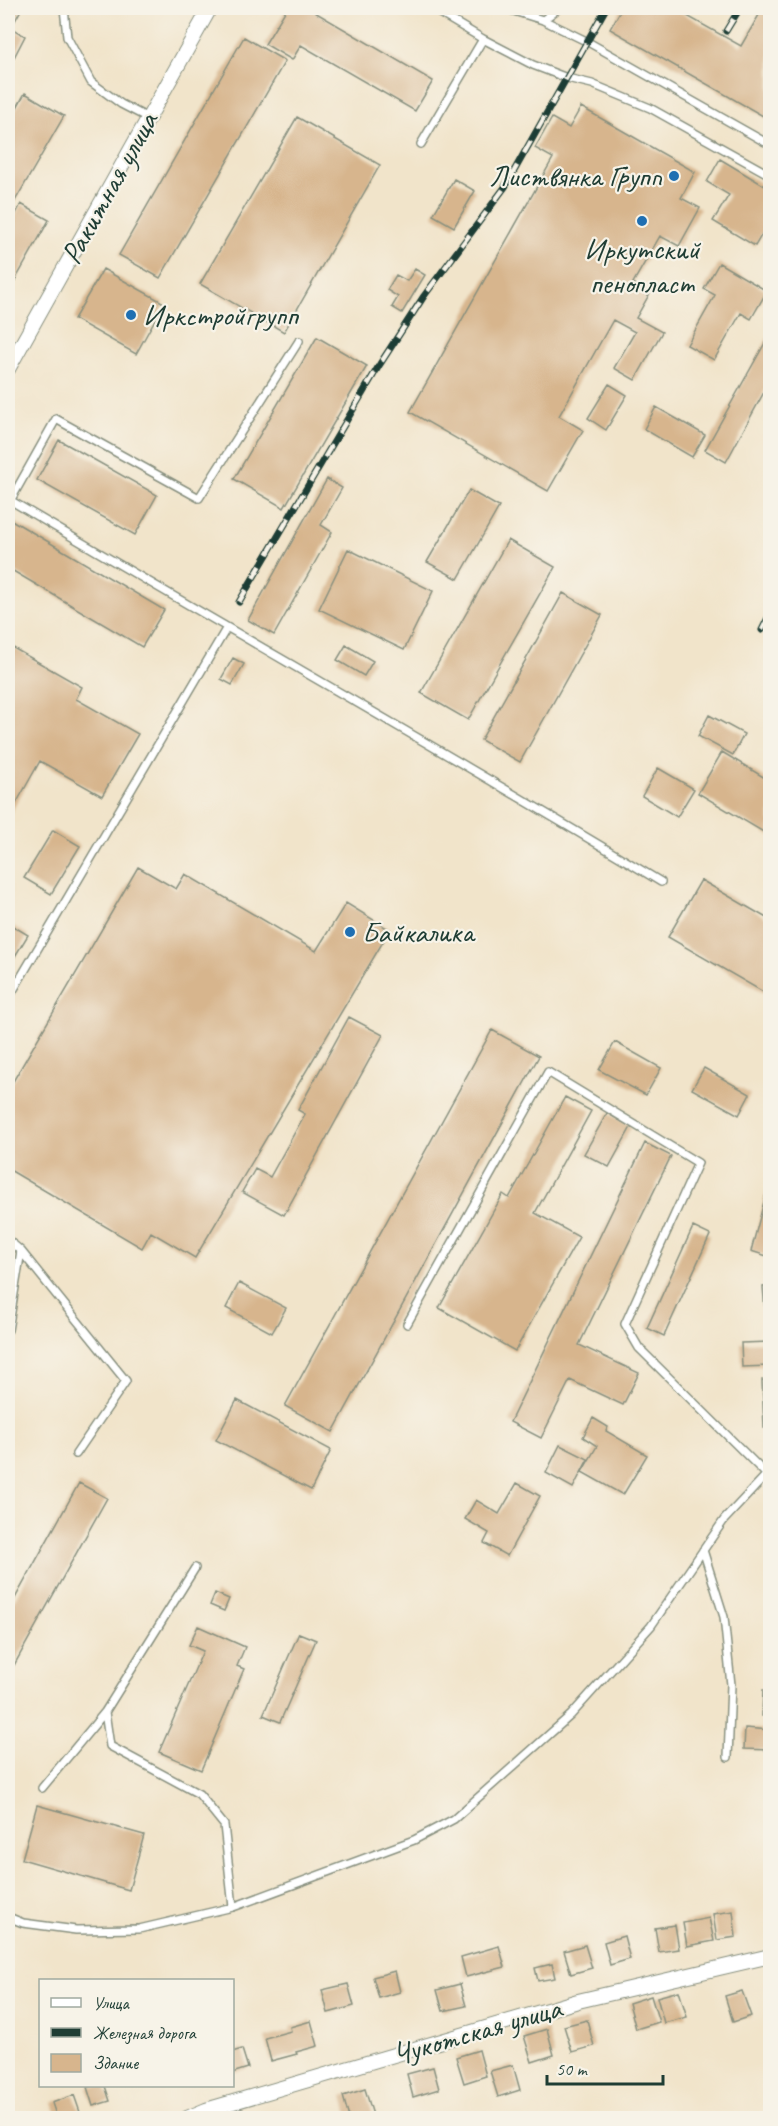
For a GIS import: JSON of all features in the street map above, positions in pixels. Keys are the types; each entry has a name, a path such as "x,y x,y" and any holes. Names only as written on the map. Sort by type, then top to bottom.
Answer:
{"street":[{"name":"Ракитная улица","path":"8,369 210,8"},
{"name":"Чукотская улица","path":"187,2118 206,2110 578,2001 771,1956"}],"lane":[{"path":"64,8 67,37 91,82 121,104 148,118"},
{"path":"431,8 533,65 567,78 592,84 650,108 771,175"},
{"path":"504,8 543,20 588,42 765,142 771,142"},
{"path":"543,20 559,8"},
{"path":"421,144 483,39"},
{"path":"299,341 199,498 56,419 9,500 226,628 528,801 661,882"},
{"path":"8,999 226,628"},
{"path":"8,1917 22,1923 76,1930 139,1929 232,1907 414,1840 454,1819 570,1715 651,1626 724,1520 768,1473 639,1348 625,1324 698,1163 548,1072 407,1324"},
{"path":"8,1240 21,1251 126,1381 76,1454"},
{"path":"8,1330 21,1251"},
{"path":"703,1550 724,1617 731,1685 728,1757"},
{"path":"42,1788 105,1712 195,1568"},
{"path":"105,1712 110,1746 199,1794 224,1824 232,1907"}],"building":[{"path":"8,8 22,8 11,28 25,36 8,69"},
{"path":"287,8 308,8 433,81 415,111 301,45 292,60 265,44"},
{"path":"622,8 673,8 741,46 763,8 770,8 770,120 610,29"},
{"path":"244,37 285,61 160,278 119,255"},
{"path":"25,93 64,116 8,213 8,124"},
{"path":"581,107 695,172 681,198 700,208 679,246 660,236 633,283 650,293 636,318 662,332 635,380 614,368 635,332 613,320 559,416 583,430 548,491 410,412 553,158 535,148 552,118 569,128"},
{"path":"297,117 380,165 284,332 200,284"},
{"path":"720,159 770,189 770,220 755,246 713,221 729,195 707,182"},
{"path":"454,179 475,191 454,227 433,215"},
{"path":"21,204 49,220 8,293 8,229"},
{"path":"719,263 767,291 751,319 741,313 714,360 687,345 715,295 704,289"},
{"path":"103,269 164,303 136,354 74,319"},
{"path":"415,269 425,275 402,313 392,307 398,297 387,290 396,275 407,281"},
{"path":"770,334 770,381 726,462 705,450"},
{"path":"317,337 367,366 284,508 234,479"},
{"path":"609,384 627,395 606,430 588,418"},
{"path":"656,407 705,435 692,457 644,429"},
{"path":"59,440 157,495 135,535 37,480"},
{"path":"327,479 342,488 321,525 332,532 274,635 248,620"},
{"path":"469,490 499,507 458,579 427,562"},
{"path":"8,518 164,610 142,647 8,568"},
{"path":"508,540 555,567 468,720 421,693"},
{"path":"348,549 433,591 404,650 319,609"},
{"path":"563,593 602,615 520,762 481,740"},
{"path":"8,645 82,687 76,699 138,734 102,796 40,761 8,818"},
{"path":"346,645 373,661 364,676 337,660"},
{"path":"233,658 244,664 232,685 221,679"},
{"path":"709,715 744,734 733,755 698,736"},
{"path":"722,752 770,781 770,836 698,793"},
{"path":"658,768 694,789 677,817 642,796"},
{"path":"53,830 80,846 51,894 24,878"},
{"path":"138,867 176,889 185,874 316,951 346,903 390,930 195,1258 151,1232 142,1248 8,1169 8,1090"},
{"path":"701,880 770,920 770,996 668,937"},
{"path":"13,926 28,935 9,966 8,936"},
{"path":"349,1017 383,1035 284,1215 242,1192 255,1169 270,1177 305,1114 298,1110"},
{"path":"492,1030 539,1056 333,1432 285,1406"},
{"path":"615,1042 661,1068 646,1095 599,1070"},
{"path":"704,1068 750,1094 739,1115 692,1089"},
{"path":"565,1097 591,1111 535,1213 579,1237 515,1351 439,1308 503,1194 509,1198"},
{"path":"607,1113 631,1127 609,1167 584,1154"},
{"path":"645,1143 671,1156 579,1345 639,1373 623,1405 570,1380 541,1438 510,1422"},
{"path":"770,1179 770,1257 751,1251"},
{"path":"693,1227 710,1235 664,1336 647,1328"},
{"path":"239,1283 286,1308 272,1333 226,1308"},
{"path":"770,1286 770,1322 766,1322 763,1287"},
{"path":"770,1342 770,1366 742,1367 741,1343"},
{"path":"762,1380 770,1380 770,1428 764,1428"},
{"path":"237,1400 331,1450 311,1490 216,1440"},
{"path":"593,1418 608,1427 606,1431 647,1455 623,1495 582,1472 597,1446 583,1437"},
{"path":"560,1445 588,1459 573,1488 546,1473"},
{"path":"79,1483 107,1498 8,1676 8,1611"},
{"path":"517,1483 540,1496 507,1556 484,1543 489,1533 465,1519 476,1500 499,1514"},
{"path":"215,1593 229,1599 224,1611 210,1605"},
{"path":"198,1626 245,1647 237,1666 244,1669 201,1770 159,1752 203,1651 189,1645"},
{"path":"299,1633 316,1640 280,1722 263,1715"},
{"path":"763,1690 770,1690 770,1716 762,1716"},
{"path":"745,1728 770,1730 770,1750 744,1749"},
{"path":"37,1805 144,1835 129,1890 22,1859"},
{"path":"733,1911 736,1937 717,1940 713,1914"},
{"path":"709,1918 714,1941 687,1946 683,1923"},
{"path":"675,1925 679,1949 659,1952 655,1928"},
{"path":"624,1936 630,1959 610,1965 604,1942"},
{"path":"585,1945 592,1968 571,1974 564,1951"},
{"path":"499,1946 505,1967 466,1977 461,1957"},
{"path":"552,1964 555,1978 538,1981 535,1968"},
{"path":"395,1971 400,1992 379,1998 373,1977"},
{"path":"348,1984 354,2006 328,2013 322,1990"},
{"path":"460,1984 466,2006 443,2011 437,1990"},
{"path":"679,1991 687,2017 664,2023 657,1997"},
{"path":"742,1991 751,2016 733,2022 725,1996"},
{"path":"651,1996 659,2022 636,2029 629,2003"},
{"path":"587,2020 594,2046 572,2052 564,2026"},
{"path":"311,2021 318,2046 271,2061 265,2038 291,2031 290,2027"},
{"path":"547,2029 554,2055 532,2062 524,2036"},
{"path":"242,2049 248,2068 234,2072 234,2051"},
{"path":"479,2050 486,2076 464,2083 456,2057"},
{"path":"513,2065 520,2090 498,2097 490,2071"},
{"path":"433,2067 439,2089 413,2097 407,2074"},
{"path":"87,2087 105,2087 110,2101 93,2106"},
{"path":"365,2089 373,2115 349,2118 343,2096"},
{"path":"74,2095 82,2118 57,2118 52,2103"}],"railway":[{"path":"239,602 380,364 424,296 505,187 606,8"},
{"path":"726,31 740,8"},
{"path":"762,630 770,614"}],"place":[{"name":"Листвянка Групп","path":"674,176"},
{"name":"Иркутский пенопласт","path":"642,221"},
{"name":"Иркстройгрупп","path":"131,315"},
{"name":"Байкалика","path":"350,932"}]}
